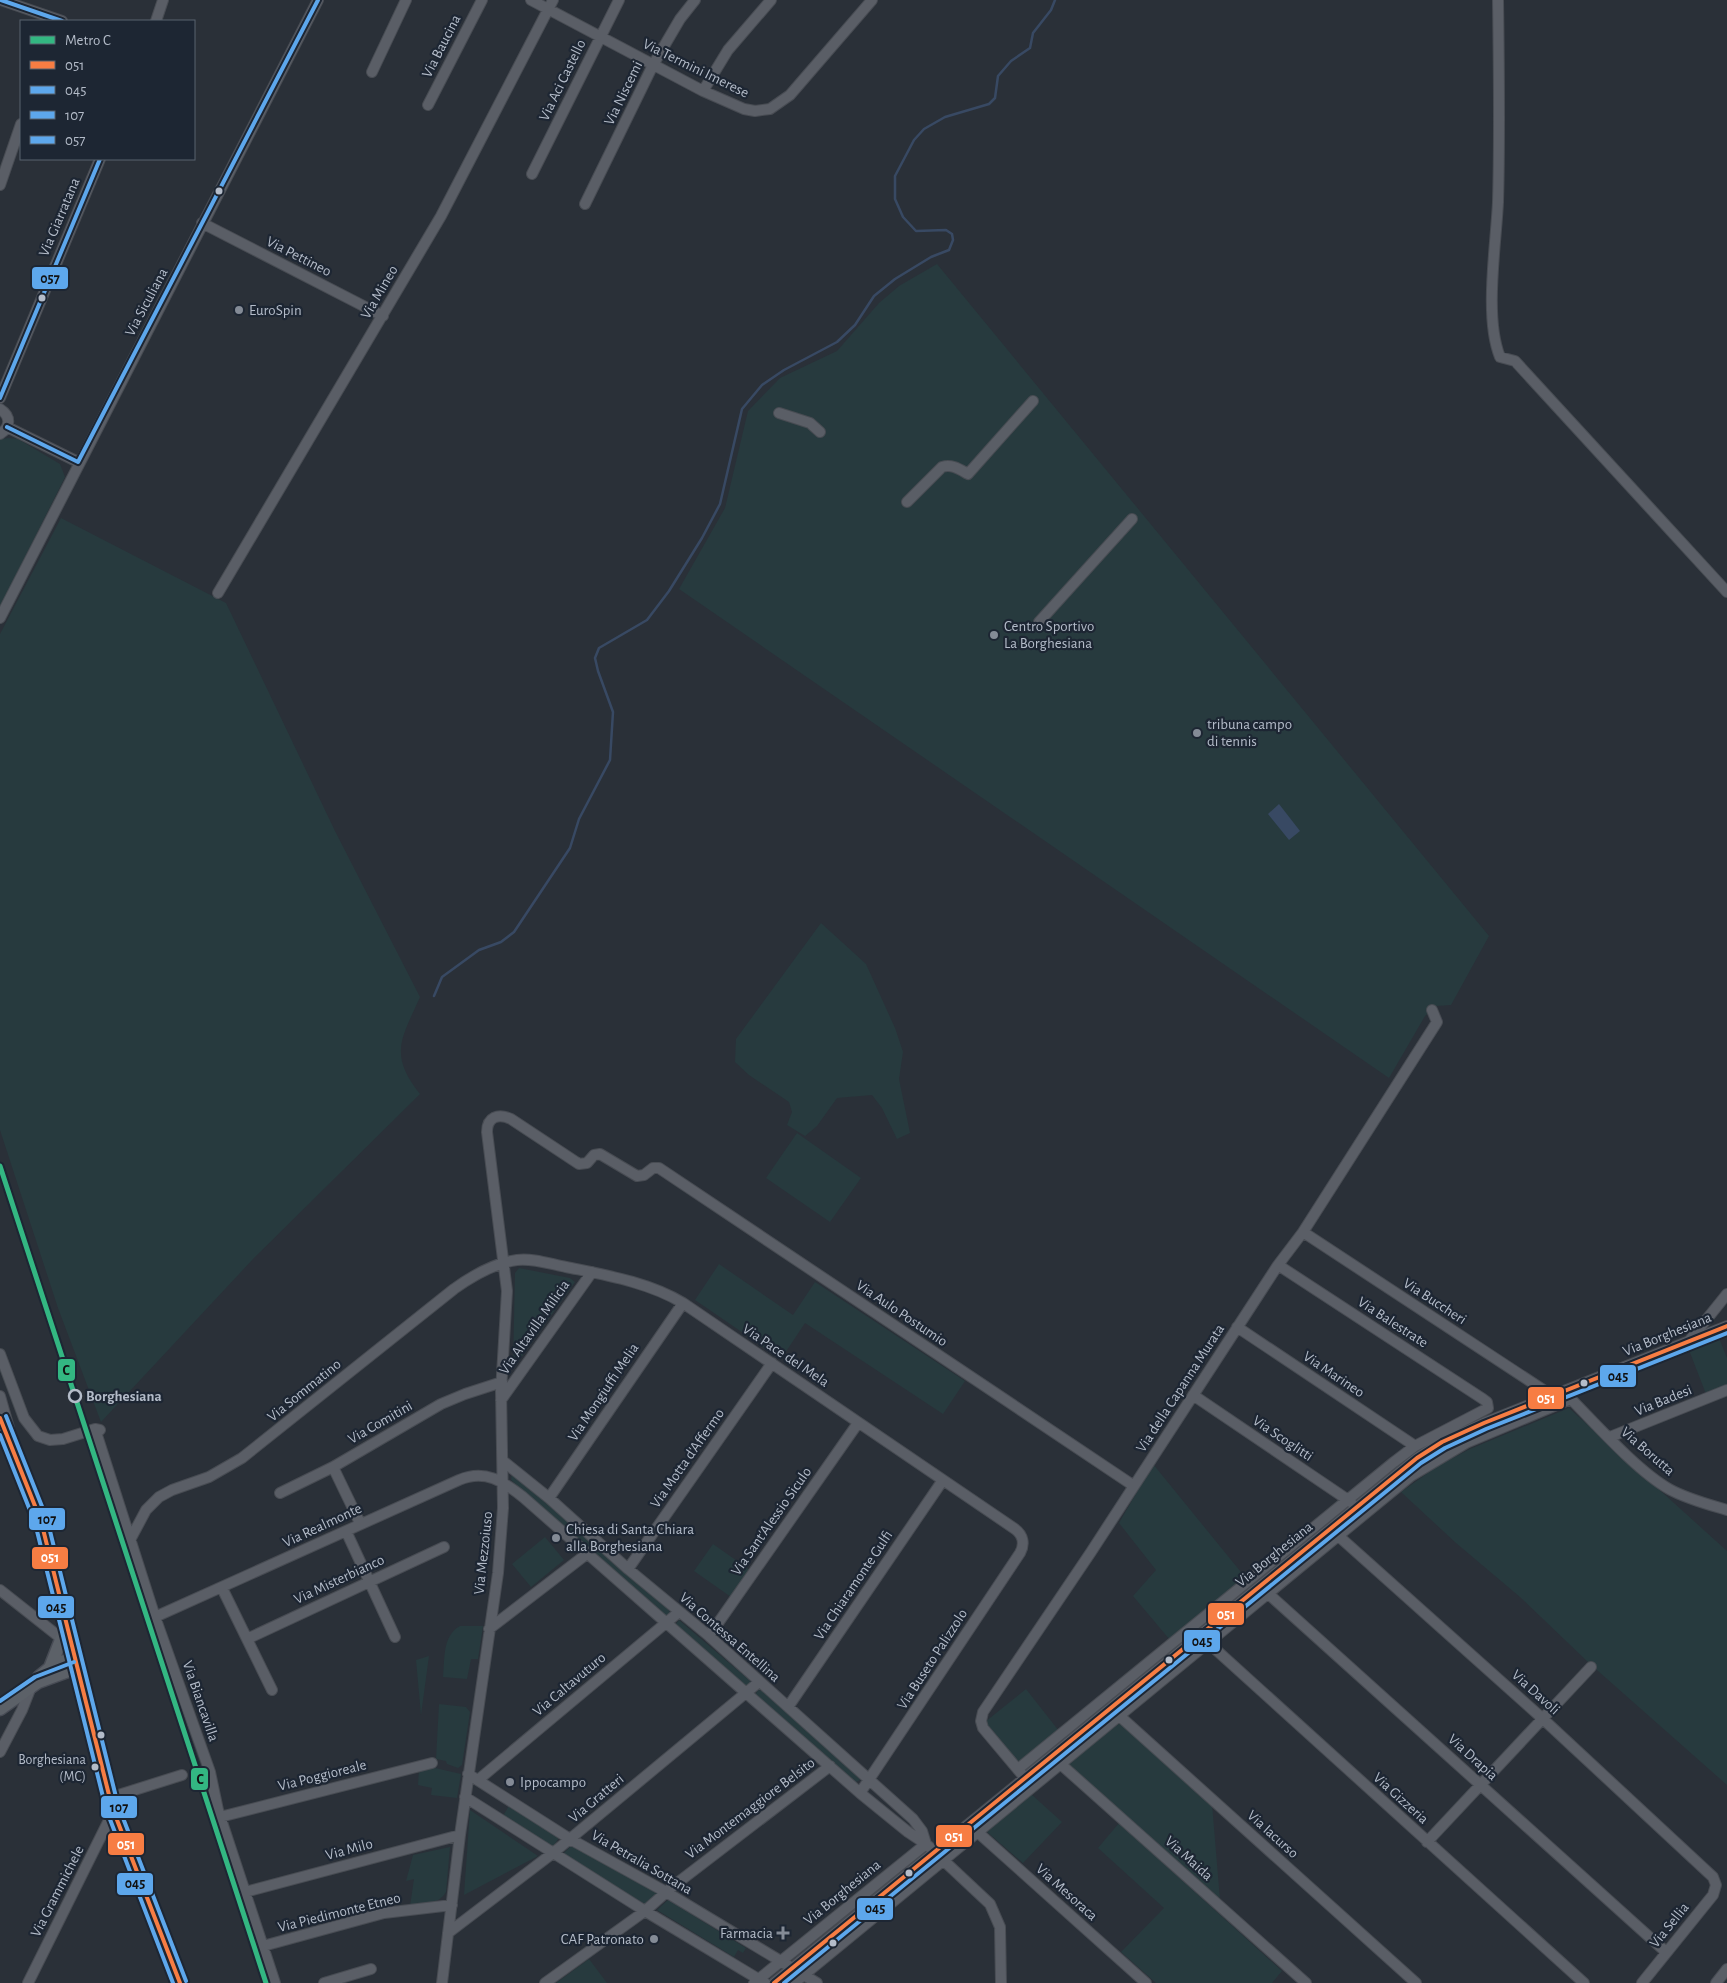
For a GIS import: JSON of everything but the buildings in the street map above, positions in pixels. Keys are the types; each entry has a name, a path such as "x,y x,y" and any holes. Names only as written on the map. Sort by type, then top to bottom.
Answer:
{"main road":[{"path":"0,1418 40,1520 64,1633 75,1663 113,1812 180,1983"},
{"path":"31,1686 50,1668 64,1633"},
{"path":"50,1668 75,1663"},
{"path":"0,1708 31,1686 75,1663"}],"street":[{"path":"1,0 56,20"},
{"path":"156,20 163,0"},
{"name":"Via Siculiana","path":"0,618 63,498 78,462 318,0"},
{"path":"372,72 406,0"},
{"name":"Via Baucina","path":"428,105 482,0"},
{"name":"Via Termini Imerese","path":"531,0 550,4 601,36 653,65 703,91 750,111 762,111 776,107 790,95 872,0"},
{"name":"Via Aci Castello","path":"532,174 619,0"},
{"name":"Via Niscemi","path":"585,204 653,65 680,19 696,0"},
{"path":"703,91 728,50 771,0"},
{"path":"1498,0 1498,200 1492,308 1494,343 1500,357 1515,361 1727,592"},
{"name":"Via Mineo","path":"218,593 441,216 550,4"},
{"path":"0,185 20,127"},
{"name":"Via Giarratana","path":"0,398 4,375 100,160"},
{"name":"Via Pettineo","path":"202,223 383,316"},
{"path":"907,502 942,467 957,467 968,474 1033,401"},
{"path":"0,409 8,417 4,430 78,462"},
{"path":"778,413 810,423 820,432"},
{"path":"1039,622 1132,519"},
{"name":"Via della Capanna Murata","path":"1025,1778 983,1728 982,1714 1278,1265 1303,1232 1437,1022 1432,1010"},
{"name":"Via Mezzoiuso","path":"442,1983 468,1774 499,1564 504,1482 501,1400 507,1318 504,1263 487,1132 488,1124 497,1116 511,1118 579,1164 587,1163 594,1155 600,1154 637,1176 644,1175 653,1168"},
{"name":"Via Aulo Postumio","path":"653,1168 659,1168 1134,1486"},
{"name":"Via Buccheri","path":"1303,1232 1551,1395"},
{"name":"Via Pace del Mela","path":"504,1263 532,1260 592,1272 660,1292 683,1303 1015,1528 1022,1540"},
{"name":"Via Sommatino","path":"130,1540 146,1510 159,1497 172,1490 209,1477 242,1458 454,1289 504,1263"},
{"name":"Via Balestrate","path":"1278,1265 1483,1399 1489,1405"},
{"name":"Via Altavilla Milicia","path":"501,1400 592,1272"},
{"path":"1689,1341 1727,1294"},
{"name":"Via Mongiuffi Melia","path":"549,1498 683,1303"},
{"name":"Via Borghesiana","path":"774,1983 1403,1467 1442,1442 1551,1395 1727,1326"},
{"name":"Via Marineo","path":"1237,1327 1415,1446"},
{"name":"Via Biancavilla","path":"0,1354 24,1418 33,1432 50,1440 75,1436 98,1429 130,1540 210,1772 220,1817 275,1983"},
{"name":"Via Motta d'Affermo","path":"628,1570 772,1363"},
{"name":"Via Comitini","path":"280,1493 333,1467 441,1404 502,1382"},
{"name":"Via Badesi","path":"1610,1437 1727,1390"},
{"name":"Via Borutta","path":"1563,1391 1646,1472 1668,1489 1691,1499 1727,1510"},
{"name":"Via Scoglitti","path":"1193,1395 1356,1506"},
{"path":"0,1396 12,1447"},
{"name":"Via Borghesiana","path":"794,1983 1411,1476 1466,1443 1571,1399"},
{"name":"Via Borghesiana","path":"1018,1769 1347,1499 1415,1446 1485,1411 1489,1405"},
{"name":"Via Sant'Alessio Siculo","path":"709,1636 858,1423"},
{"name":"Via Contessa Entellina","path":"504,1461 549,1498 628,1570 709,1636 870,1780 915,1821 922,1831 926,1844"},
{"path":"333,1467 360,1524"},
{"path":"1403,1467 1411,1476"},
{"name":"Via Realmonte","path":"156,1617 463,1478 486,1476 504,1482"},
{"name":"Via Chiaramonte Gulfi","path":"788,1708 943,1480"},
{"name":"Via Contessa Entellina","path":"504,1482 588,1553 860,1793 926,1844 984,1898 996,1914 1001,1934 1001,1983"},
{"name":"Via Davoli","path":"1330,1528 1543,1719 1711,1875 1716,1885"},
{"path":"346,1531 395,1637"},
{"name":"Via Buseto Palizzolo","path":"860,1793 1020,1553 1022,1540"},
{"name":"Via Misterbianco","path":"247,1638 444,1547"},
{"path":"489,1629 588,1553"},
{"name":"Via Drapia","path":"1258,1586 1666,1952"},
{"path":"222,1588 272,1690"},
{"path":"0,1590 64,1633"},
{"name":"Via Caltavuturo","path":"478,1780 680,1612"},
{"name":"Via Gizzeria","path":"1199,1634 1584,1983"},
{"path":"1427,1842 1591,1668"},
{"name":"Via Gratteri","path":"448,1933 553,1853 759,1682"},
{"path":"0,1752 22,1710 31,1686"},
{"name":"Via Iacurso","path":"1110,1707 1416,1983"},
{"name":"Via Maida","path":"1052,1756 1306,1983"},
{"name":"Via Poggioreale","path":"220,1817 432,1763"},
{"name":"Via Montemaggiore Belsito","path":"545,1983 645,1911 666,1892 830,1766"},
{"path":"109,1798 182,1774"},
{"name":"Via Petralia Sottana","path":"468,1774 570,1838 666,1892 817,1983"},
{"path":"465,1797 759,1982"},
{"name":"Via Grammichele","path":"28,1983 113,1812"},
{"name":"Via Mesoraca","path":"968,1824 1146,1983"},
{"name":"Via Milo","path":"245,1892 460,1836"},
{"name":"Via Borghesiana","path":"759,1982 780,1961 926,1844"},
{"name":"Via Sellia","path":"1642,1983 1713,1895 1716,1885"},
{"name":"Via Piedimonte Etneo","path":"263,1946 384,1913 452,1904"},
{"path":"324,1983 371,1969"},
{"path":"1716,1983 1727,1969"}],"green space":[{"name":"Centro Sportivo La Borghesiana","path":"937,264 1489,936 1451,1005 1436,1006 1425,1016 1389,1078 679,589 725,508 748,411 780,378 837,351 879,303 899,286"},
{"path":"0,439 18,439 60,464 65,477 0,607"},
{"path":"61,518 226,603 335,831 420,997 404,1035 401,1057 410,1080 420,1094 253,1259 101,1422 58,1308 0,1130 0,634"},
{"path":"821,923 866,964 895,1028 903,1052 899,1079 910,1133 897,1139 882,1108 872,1095 837,1098 817,1126 805,1136 787,1125 792,1112 789,1102 749,1075 735,1062 736,1039"},
{"path":"797,1133 861,1178 830,1222 766,1178"},
{"path":"719,1264 793,1315 815,1282 965,1381 943,1414 805,1323 781,1359 695,1300"},
{"path":"519,1268 570,1278 575,1282 515,1366 513,1365 515,1273"},
{"path":"1719,1338 1727,1358 1727,1385 1706,1394 1689,1350"},
{"path":"1569,1408 1727,1551 1727,1785 1589,1663 1520,1597 1456,1543 1401,1492 1439,1465 1470,1449"},
{"path":"1153,1464 1245,1577 1170,1640 1133,1596 1156,1570 1119,1523"},
{"path":"512,1473 520,1477 668,1609 671,1614 665,1616 511,1480"},
{"path":"545,1537 564,1560 531,1587 512,1564"},
{"path":"713,1544 750,1570 731,1597 694,1571"},
{"path":"679,1620 752,1683 745,1686 675,1625"},
{"path":"460,1626 483,1626 478,1659 471,1659 467,1679 443,1677 447,1642 454,1630"},
{"path":"429,1656 421,1715 416,1660"},
{"path":"1026,1689 1059,1731 1018,1764 985,1722"},
{"path":"758,1690 762,1691 859,1776 860,1780 856,1782 852,1779 755,1695"},
{"path":"439,1704 466,1707 470,1712 462,1765 458,1768 447,1764 446,1761 436,1759"},
{"path":"1120,1723 1212,1804 1220,1900 1065,1764"},
{"path":"431,1767 461,1774 457,1798 431,1795 432,1788 418,1785 419,1770"},
{"path":"1031,1794 1062,1822 1023,1863 986,1831"},
{"path":"510,1804 560,1836 553,1847 503,1816"},
{"path":"470,1810 538,1856 464,1895"},
{"path":"1119,1823 1282,1971 1272,1983 1156,1983 1121,1952 1164,1908 1098,1848"},
{"path":"574,1843 660,1893 648,1906 563,1854"},
{"path":"450,1847 446,1892 435,1902 410,1906 414,1879 406,1881 413,1855"},
{"path":"668,1900 746,1948 743,1953 738,1950 734,1957 657,1910"},
{"path":"589,1959 607,1983 556,1983"}],"water":[{"path":"1279,804 1300,831 1289,840 1268,814"}],"waterway":[{"path":"434,996 442,977 479,950 501,942 514,932 570,848 579,819 610,760 613,712 595,658 599,648 647,620 669,591 702,538 720,504 742,409 762,385 784,370 837,342 855,325 874,296 895,279 931,257 949,250 953,240 952,234 946,230 916,231 903,217 895,199 895,176 914,140 924,129 945,117 989,104 995,98 998,76 1011,61 1030,48 1033,33 1051,10 1055,0"}],"metro line":[{"name":"C","path":"0,1166 266,1983"}],"transit line":[{"name":"057","path":"1,0 59,20"},
{"name":"057","path":"7,427 78,462 318,0"},
{"name":"057","path":"0,398 100,160"},
{"name":"051","path":"774,1983 1417,1458 1442,1442 1484,1423 1727,1326"},
{"name":"045","path":"784,1983 1421,1463 1445,1448 1486,1429 1727,1333"},
{"name":"107","path":"6,1416 47,1519 118,1805 186,1981"},
{"name":"051","path":"0,1418 41,1521 112,1807 180,1983"},
{"name":"045","path":"0,1435 35,1523 106,1809 173,1983"},
{"name":"107","path":"0,1701 35,1677 74,1662"}],"place":[{"name":"EuroSpin","path":"239,310"},
{"name":"Centro Sportivo La Borghesiana","path":"994,635"},
{"name":"tribuna campo di tennis","path":"1197,733"},
{"name":"Borghesiana","path":"75,1396"},
{"name":"Chiesa di Santa Chiara alla Borghesiana","path":"556,1538"},
{"name":"Borghesiana (MC)","path":"95,1767"},
{"name":"Ippocampo","path":"510,1782"},
{"name":"Farmacia","path":"783,1933"},
{"name":"CAF Patronato","path":"654,1939"}]}
